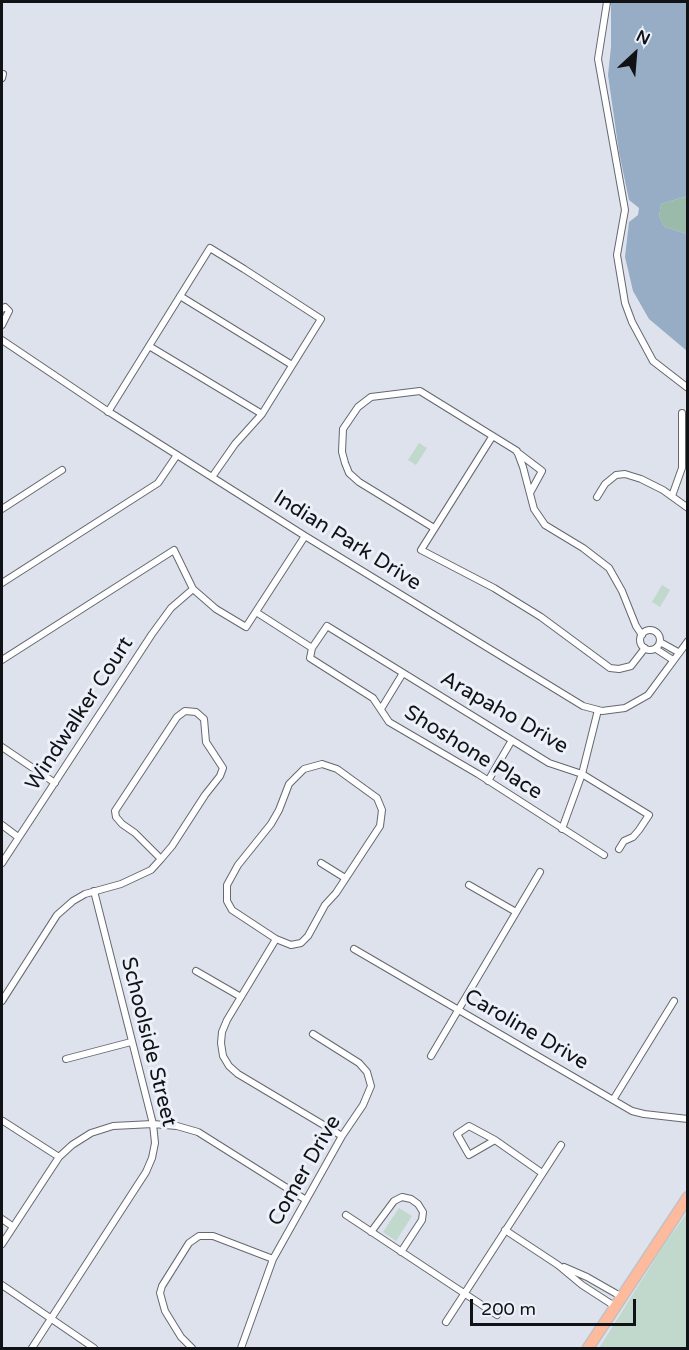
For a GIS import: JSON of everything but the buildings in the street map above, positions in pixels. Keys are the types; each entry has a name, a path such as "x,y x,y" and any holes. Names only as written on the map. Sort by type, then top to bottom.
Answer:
{"highway":[{"path":"588,1348 687,1197"}],"street":[{"path":"607,2 598,58 625,210 617,255 625,303 636,331 653,362 687,388"},
{"path":"108,412 210,248 244,269 321,319 262,414 235,444 212,477"},
{"path":"180,296 292,365"},
{"path":"2,309 5,307 9,311 2,325"},
{"name":"Indian Park Drive","path":"2,340 108,412 583,706 598,710 625,708 648,695 687,641"},
{"path":"149,346 262,414"},
{"path":"434,528 359,482 349,473 345,463 343,429 358,407 371,397 420,391 517,451 542,471 530,493"},
{"path":"672,496 682,468 682,413"},
{"name":"Indian Park Drive","path":"492,436 421,550 495,588 541,617 610,668 619,669 631,666 645,648"},
{"path":"517,451 524,467 534,509 545,525 583,548 609,568 642,635"},
{"path":"2,583 158,483 177,455"},
{"path":"2,509 62,470"},
{"path":"597,497 605,484 616,475 625,474 641,478 672,496 687,508"},
{"path":"2,660 174,550 193,589 216,609 246,627 305,536"},
{"name":"Windwalker Court","path":"2,863 159,625 171,608 193,589"},
{"path":"256,612 312,648"},
{"name":"Arapaho Drive","path":"312,648 327,626 549,763 582,774 649,815 633,837 624,841 619,849"},
{"path":"656,649 660,642 659,635 649,630 642,635 640,642 645,648 656,649 673,660"},
{"path":"660,642 678,652"},
{"name":"Shoshone Place","path":"312,648 310,658 373,698 389,722 488,780 604,855"},
{"path":"381,709 403,673"},
{"path":"562,829 582,774 598,710"},
{"path":"2,1001 57,915 73,901 94,891 121,884 151,870 161,859 220,776 223,768 206,742 204,719 196,712 184,711 177,717 115,811 116,818 161,859"},
{"path":"488,780 512,740"},
{"path":"2,747 55,783"},
{"path":"322,764 337,769 361,784 377,798 382,810 380,826 345,878 325,905 308,936 301,943 291,945 276,939 232,910 227,901 227,885 238,865 271,824 289,784 304,769 322,764"},
{"path":"2,825 18,837"},
{"path":"321,863 345,878"},
{"path":"431,1056 540,872"},
{"path":"469,885 516,912"},
{"name":"Schoolside Street","path":"32,1348 153,1158 155,1143 153,1124 94,891"},
{"path":"276,939 222,1032 223,1056 238,1074 342,1136"},
{"name":"Caroline Drive","path":"354,949 632,1111 687,1119"},
{"path":"196,971 241,998"},
{"path":"613,1100 674,1001"},
{"name":"Comer Drive","path":"241,1348 273,1259 342,1136 363,1105 371,1086 367,1072 359,1063 313,1034"},
{"path":"66,1059 131,1042"},
{"path":"3,1121 60,1157"},
{"path":"2,1244 60,1157 72,1145 91,1133 113,1126 153,1124 177,1126 198,1132 306,1200"},
{"path":"495,1140 469,1155 457,1134 469,1126 495,1140 542,1173"},
{"path":"446,1322 561,1145"},
{"path":"371,1232 394,1201 402,1197 411,1199 423,1212 422,1220 401,1252"},
{"path":"346,1215 497,1315"},
{"path":"2,1219 12,1226"},
{"path":"505,1230 558,1264 582,1285 619,1302"},
{"path":"192,1348 181,1337 165,1311 160,1293 189,1243 199,1236 213,1236 273,1259"},
{"path":"558,1264 587,1277 619,1302"},
{"path":"2,1286 94,1348"}],"green space":[{"path":"687,196 687,234 665,227 659,217 661,204"},
{"path":"419,443 427,448 416,465 408,460"},
{"path":"662,585 670,590 660,607 652,602"},
{"path":"399,1208 412,1216 396,1241 383,1232"},
{"path":"687,1213 687,1348 599,1348 666,1242"}],"water":[{"path":"611,2 687,2 687,196 661,204 659,217 665,227 687,234 687,351 649,319 633,291 625,257 629,222 638,215 639,208 629,200 619,152 608,75 611,47"}]}
